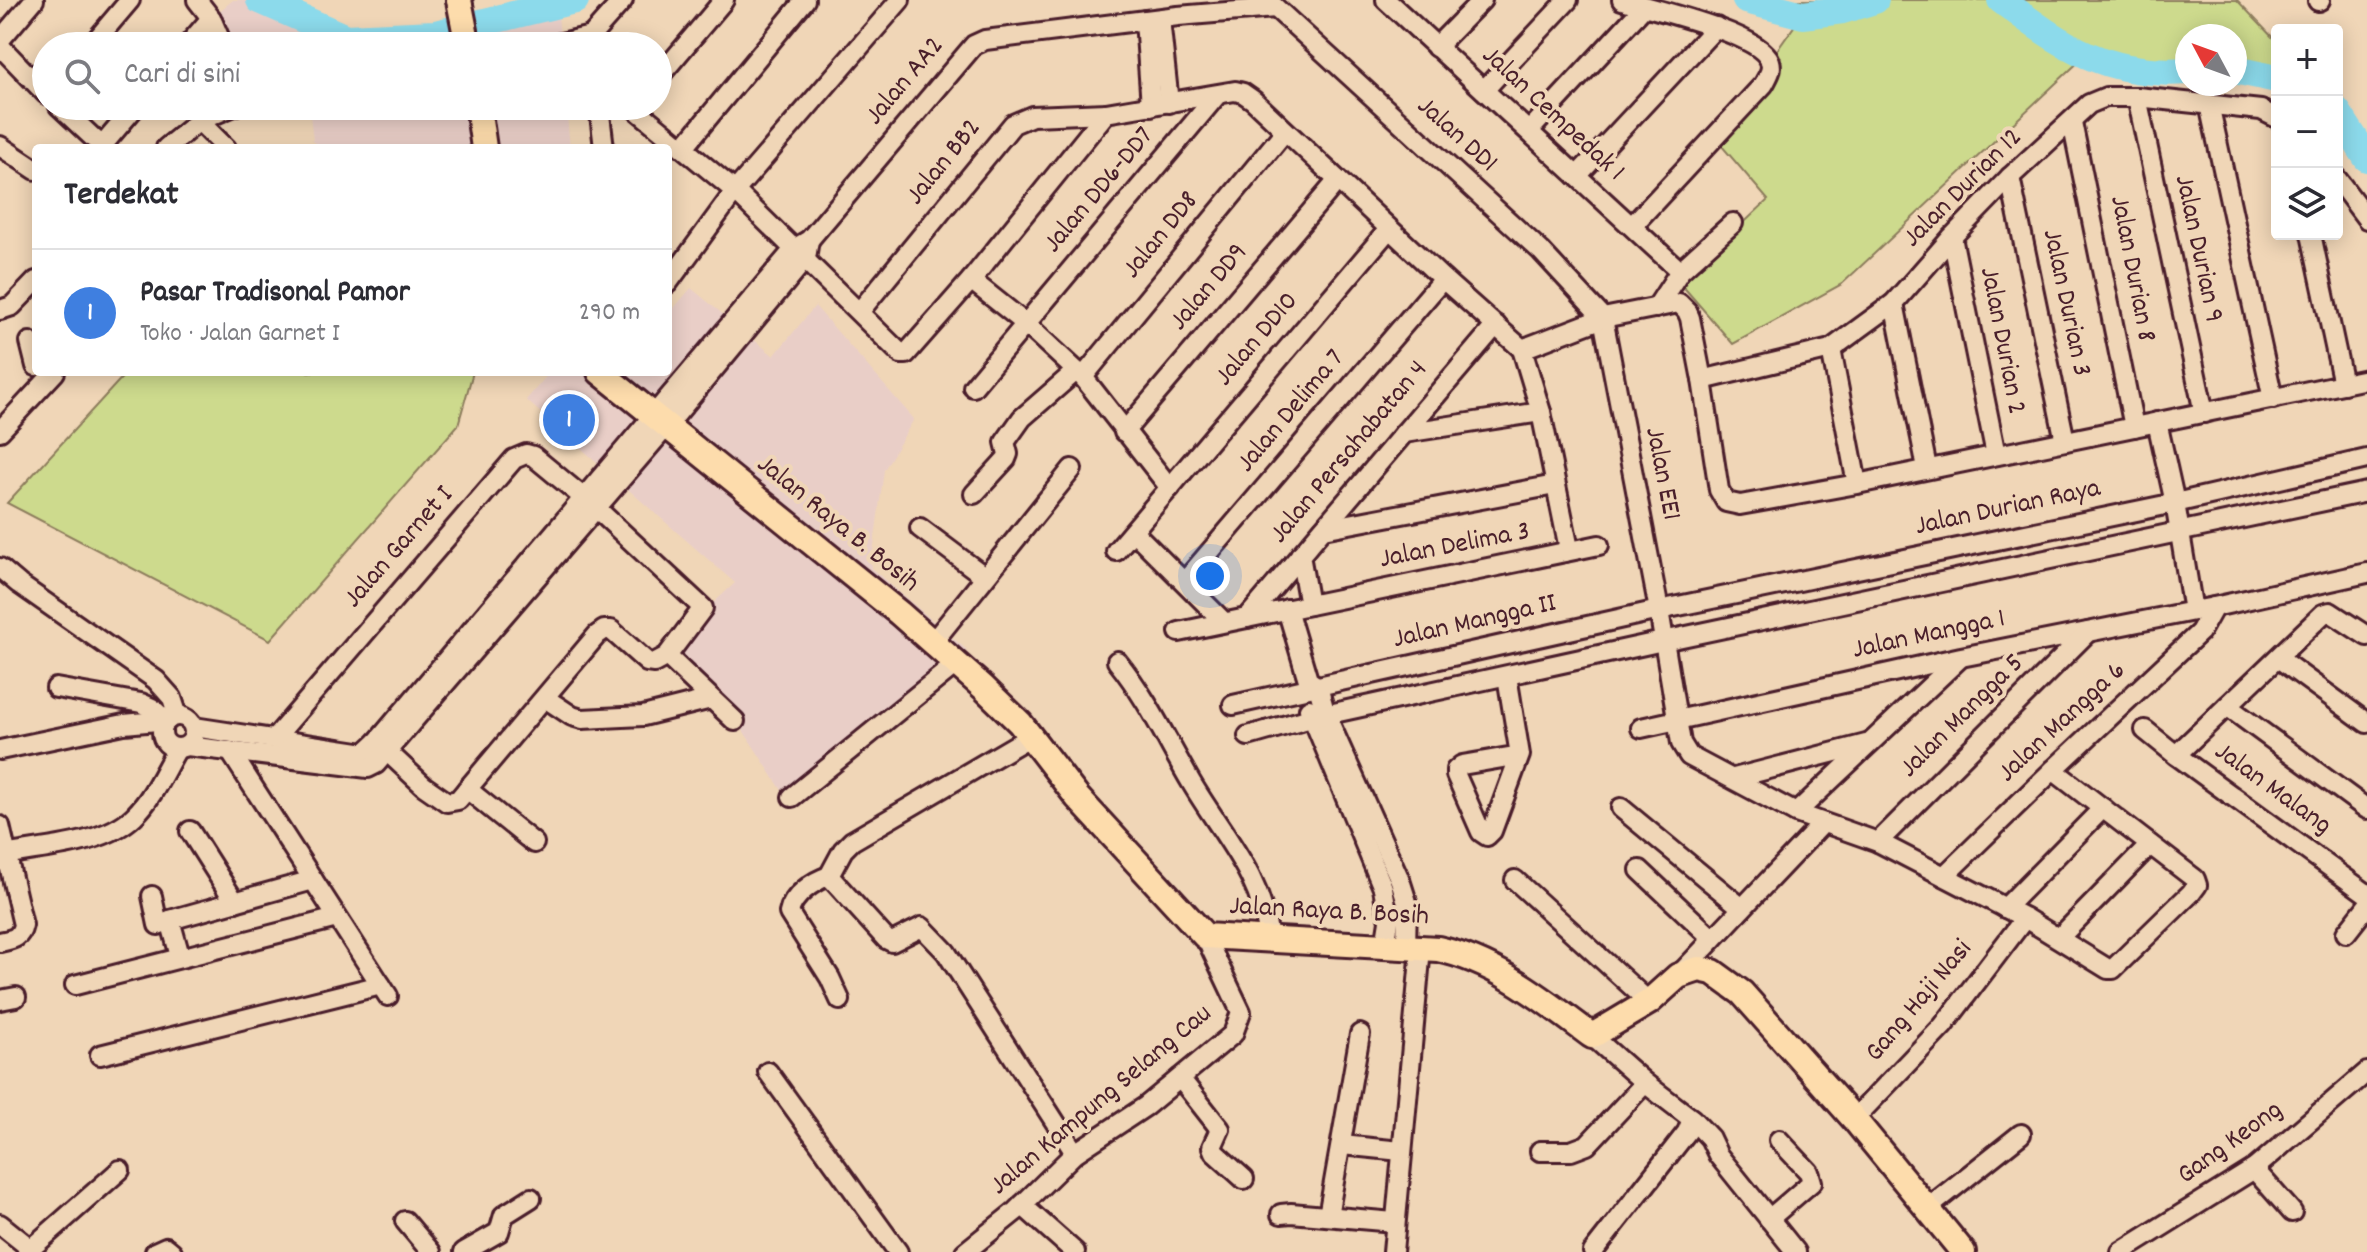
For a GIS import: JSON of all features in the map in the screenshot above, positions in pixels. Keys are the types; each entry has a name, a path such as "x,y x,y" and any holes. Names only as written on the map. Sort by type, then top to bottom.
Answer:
{"main road":[{"path":"459,2 465,32"},
{"path":"480,120 483,144"},
{"name":"Jalan Raya B. Bosih","path":"605,376 957,663 1031,736 1077,797 1205,936 1404,947 1457,953 1483,964 1539,997 1592,1036"},
{"path":"1592,1036 1649,1002 1678,976 1699,969 1713,972 1742,993 1854,1119 1963,1252"}],"street":[{"path":"32,78 0,43 34,0"},
{"path":"103,32 130,0"},
{"path":"197,0 217,32"},
{"path":"598,32 623,0"},
{"path":"672,61 724,0"},
{"path":"683,148 805,0"},
{"path":"672,277 735,191 900,0"},
{"path":"1160,104 1161,18 1204,0"},
{"path":"1436,47 1482,0"},
{"path":"1484,90 1568,0"},
{"path":"1622,0 1716,27 1761,49 1770,61 1771,72 1764,84 1632,226"},
{"name":"Jalan Cempedak 1","path":"1393,2 1436,47 1680,271"},
{"name":"Jalan AA2","path":"383,747 660,422 974,45 985,40 1271,4"},
{"name":"Jalan DD1","path":"1271,4 1541,251 1603,318"},
{"path":"1529,131 1644,7"},
{"path":"199,32 211,18"},
{"path":"1577,176 1716,27"},
{"path":"1217,95 1235,91 1243,93 1522,349 1603,318 1679,303 1687,311 1702,380 1719,490 1726,502 1740,505 1857,484 2367,379"},
{"name":"Jalan BB2","path":"860,311 1013,124 1032,116 1106,113 1217,95"},
{"name":"Jalan DD6-DD7","path":"973,387 1217,95"},
{"name":"Jalan Durian 12","path":"1702,380 1831,349 1894,303 2010,177 2089,104 2106,97 2137,97 2261,110 2271,115"},
{"name":"Jalan Durian 9","path":"2137,97 2204,413"},
{"path":"2209,104 2273,399"},
{"path":"650,120 803,249 898,352 906,354 971,280 1106,113"},
{"path":"74,120 100,144"},
{"path":"105,144 125,120"},
{"path":"601,120 604,144"},
{"path":"171,144 199,121 222,144"},
{"name":"Jalan Durian 8","path":"2072,122 2134,427"},
{"name":"Jalan DD8","path":"974,494 1006,459 1005,442 1017,423 1080,374 1285,131"},
{"path":"0,146 32,167"},
{"name":"Jalan Durian 3","path":"2010,177 2065,441"},
{"name":"Jalan DD9","path":"1124,432 1338,180"},
{"path":"2343,187 2367,219"},
{"path":"1656,308 1680,271 1733,223"},
{"name":"Jalan DD10","path":"1116,551 1389,229"},
{"name":"Jalan Durian 2","path":"1952,237 1996,455"},
{"path":"2312,240 2343,384"},
{"name":"Jalan Delima 7","path":"1185,581 1443,279"},
{"path":"971,280 1026,324 1080,374 1170,488"},
{"path":"0,310 12,306 32,285"},
{"path":"1894,303 1927,468"},
{"name":"Jalan EE1","path":"1603,318 1681,743 1689,756 1796,813 1878,842 2025,918 2108,969 2113,969 2197,885 2195,879 2150,845"},
{"name":"Jalan Persahabatan 4","path":"1247,618 1496,325"},
{"path":"30,342 32,350"},
{"name":"Jalan Delima 3","path":"1179,632 1565,552 1568,544 1541,412 1522,349"},
{"path":"1831,349 1857,484"},
{"path":"0,431 37,376"},
{"path":"1404,433 1541,412"},
{"path":"2157,422 2175,503 2193,611"},
{"name":"Jalan Garnet I","path":"274,739 514,459 526,454 533,456 589,503 703,608 667,656"},
{"name":"Jalan Durian Raya","path":"1659,610 2175,503 2367,459"},
{"path":"933,642 1072,469"},
{"path":"1323,529 1555,485"},
{"name":"Jalan Durian Raya","path":"1663,641 2367,492"},
{"path":"920,528 984,576"},
{"path":"1134,532 1224,622"},
{"path":"1565,552 1599,545"},
{"path":"1300,555 1309,605"},
{"path":"0,568 156,680 172,698 170,718 162,729 164,741 177,747 368,768 383,747"},
{"name":"Jalan Mangga 1","path":"1641,728 1961,657 2367,573"},
{"name":"Jalan Mangga 6","path":"1944,876 2200,632 2214,607"},
{"path":"1287,609 1318,717 1400,880 1407,902 1401,1151 1393,1252"},
{"name":"Jalan Mangga II","path":"1233,705 1659,610"},
{"path":"2176,755 2323,614 2330,612 2367,636"},
{"path":"383,747 424,786 447,802 458,800 604,630 611,630 647,662 654,663 667,656 735,721"},
{"name":"Jalan Mangga 5","path":"1878,842 2088,632"},
{"name":"Jalan Mangga II","path":"1248,736 1318,717 1663,641"},
{"path":"1796,813 1961,657"},
{"path":"2278,658 2367,723"},
{"path":"1117,661 1135,683 1192,784 1252,876 1266,914 1269,941"},
{"path":"792,797 957,663"},
{"path":"1507,676 1520,755 1492,831 1487,836 1481,832 1456,770 1462,765 1520,755"},
{"path":"56,688 141,703 170,718"},
{"path":"545,698 582,719 643,716 711,699"},
{"path":"2227,706 2367,809"},
{"path":"0,750 124,724 170,718 188,718 194,727 194,737 177,747 130,808 112,822 91,829 2,845 23,925 15,939 0,942"},
{"path":"194,727 365,753 383,747"},
{"name":"Jalan Malang","path":"2145,730 2367,894"},
{"path":"840,1000 830,978 789,913 791,905 814,883 829,876 843,850 852,841 1031,736"},
{"path":"1734,778 1870,743"},
{"path":"100,1055 384,991 230,751"},
{"path":"2053,770 2150,845 2059,938"},
{"path":"467,789 534,843"},
{"path":"1621,808 1742,908"},
{"path":"2005,908 2103,808"},
{"path":"1678,976 1823,823"},
{"path":"190,831 235,902"},
{"path":"1640,870 1713,939"},
{"path":"829,876 886,939 892,942 922,927 930,932 946,952 1075,1153"},
{"path":"152,896 158,925 313,880"},
{"path":"1515,880 1649,1002"},
{"path":"2346,933 2367,906"},
{"path":"75,985 337,918"},
{"name":"Gang Haji Nasi","path":"1854,1119 1943,1026 2025,918"},
{"path":"170,920 180,956"},
{"name":"Jalan Kampung Selang Cau","path":"965,1252 1022,1205 1075,1153 1146,1106 1233,1034 1241,1012 1205,936"},
{"path":"1328,1216 1360,1034"},
{"path":"1592,1036 1692,1119 1710,1138 1718,1155 1796,1252"},
{"path":"768,1072 898,1252"},
{"name":"Gang Keong","path":"2133,1248 2254,1169 2367,1072"},
{"path":"1180,1078 1220,1129 1212,1147 1214,1152 1244,1179"},
{"path":"1540,1151 1571,1151 1587,1145 1645,1083"},
{"path":"1602,1248 1687,1132 1692,1119"},
{"path":"1928,1208 2021,1134"},
{"path":"1769,1219 1812,1182 1809,1172 1779,1140"},
{"path":"1342,1145 1401,1151"},
{"path":"2254,1169 2292,1212"},
{"path":"0,1224 29,1250 120,1170"},
{"path":"464,1252 499,1232 504,1215 531,1198"},
{"path":"1022,1205 1075,1252"},
{"path":"1281,1214 1394,1222"},
{"path":"405,1221 431,1252"},
{"path":"155,1252 166,1247 172,1252"}],"shaded area":[{"path":"233,0 296,0 287,13 332,32 217,32 211,18"},
{"path":"557,5 560,32 443,32"},
{"path":"311,120 567,120 570,144 317,144 313,141"},
{"path":"691,288 774,356 815,306 914,419 884,470 871,568 967,650 785,795 724,701 669,644 735,583 526,400 547,376 672,376 672,310"}],"green space":[{"path":"1746,0 2237,0 2271,36 2271,79 2247,74 2247,24 2175,24 2175,71 2135,70 2085,56 1842,284 1733,344 1680,283 1768,200 1715,138 1802,15"},
{"path":"123,376 472,376 458,425 270,640 7,503"}],"waterway":[{"path":"260,0 332,32"},
{"path":"443,32 575,0"},
{"path":"1746,0 1803,15 1843,10 1875,0"},
{"path":"2001,0 2045,31 2087,55 2133,69 2175,71"},
{"path":"2247,73 2271,78"},
{"path":"2343,120 2367,158"}],"place":[{"name":"Pasar Tradisonal Pamor","path":"569,420"}]}
